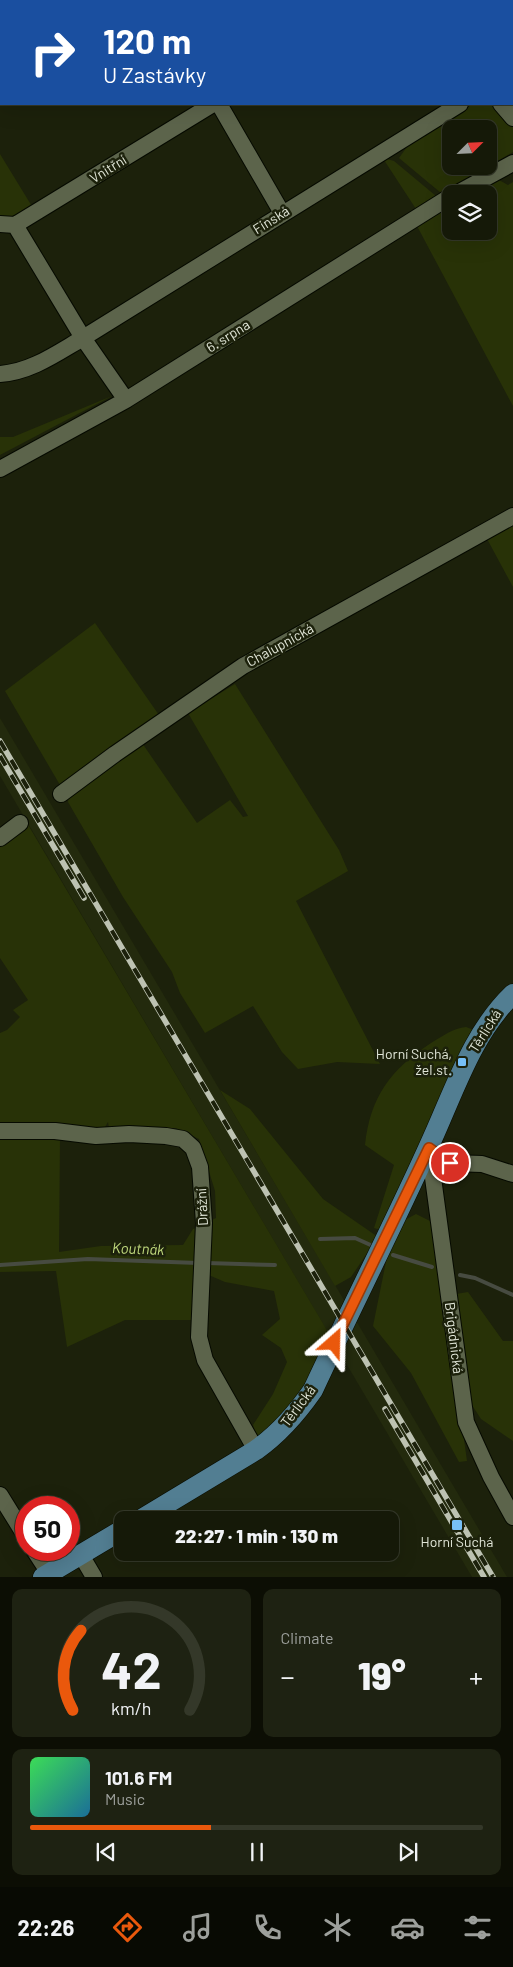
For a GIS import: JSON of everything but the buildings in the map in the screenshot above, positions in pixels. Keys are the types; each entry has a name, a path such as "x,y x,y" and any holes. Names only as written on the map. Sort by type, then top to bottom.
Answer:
{"main road":[{"name":"Těrlická","path":"155,1511 273,1438 287,1424 313,1390 477,1043 492,1016 513,994"},
{"path":"46,1575 114,1535"}],"street":[{"name":"Vnitřní","path":"7,225 211,105"},
{"path":"219,105 282,213"},
{"name":"Finská","path":"0,374 35,366 83,338 458,105"},
{"path":"502,105 513,118"},
{"path":"473,185 513,163"},
{"name":"6. srpna","path":"0,469 126,400 442,202"},
{"path":"7,225 126,400"},
{"name":"Chalupnická","path":"61,794 115,754 243,666 513,516"},
{"path":"0,838 20,823"},
{"name":"Drážní","path":"0,1132 55,1132 96,1136 128,1134 166,1136 183,1139 193,1148 200,1167 204,1223 199,1337 205,1360 256,1450"},
{"path":"429,1148 450,1163 482,1164 513,1174"},
{"name":"Brigádnická","path":"429,1148 466,1422 491,1477 513,1517"},
{"path":"0,1495 15,1519"},
{"path":"81,1555 94,1577"},
{"path":"39,1561 46,1575"}],"shaded area":[{"path":"471,105 500,105 513,123 513,152 498,161 498,120 447,120"},
{"path":"442,123 442,175 472,175 455,185 442,185 441,193 399,158 409,144"},
{"path":"0,154 33,208 16,217 0,220"},
{"path":"384,160 394,161 436,196 416,209"},
{"path":"499,180 508,185 513,182 513,406 417,226 442,212 442,240 497,240 497,185 490,185"},
{"path":"112,396 0,455 0,437 13,437"},
{"path":"513,523 513,587 486,537"},
{"path":"95,623 161,718 60,785 5,691"},
{"path":"235,684 339,850 348,871 296,901 380,1064 337,1062 298,1069 282,1052 253,1006 205,1033 180,993 172,972 123,897 68,802 69,794 140,740 197,823 230,800 243,817 248,816 188,713"},
{"path":"0,718 507,1577 472,1577 0,776"},
{"path":"27,823 331,1337 302,1394 292,1408 269,1431 257,1437 253,1425 273,1394 287,1362 281,1348 262,1335 280,1319 274,1291 225,1282 197,1270 194,1320 125,1320 67,1347 56,1271 0,1272 0,1136 60,1137 59,1252 101,1246 183,1245 193,1229 216,1218 215,1191 199,1139 176,1128 109,1128 108,1122 105,1127 99,1130 0,1126 0,1033 7,1030 20,1017 13,1010 28,1000 0,958 0,846"},
{"path":"466,1027 474,1030 381,1230 374,1228 394,1165 365,1145 372,1112 378,1098 394,1074 417,1053 448,1033"},
{"path":"220,1090 250,1109 323,1199 378,1237 351,1277 335,1286"},
{"path":"416,1214 434,1223 467,1461 459,1462 411,1373 373,1326 390,1242 399,1223"},
{"path":"468,1292 503,1341 513,1341 513,1441 481,1419 470,1402 456,1294"}],"waterway":[{"name":"Koutnák","path":"320,1239 355,1238 375,1247"},
{"name":"Koutnák","path":"393,1255 432,1267"},
{"name":"Koutnák","path":"0,1265 88,1259 198,1263"},
{"name":"Koutnák","path":"207,1263 275,1265"},
{"name":"Koutnák","path":"460,1275 475,1278 513,1295"}],"railway":[{"path":"0,741 493,1577"},
{"path":"0,756 84,898"},
{"path":"385,1409 484,1577"}],"place":[{"name":"Horní Suchá, žel.st.","path":"462,1062"},
{"name":"Horní Suchá","path":"457,1525"}],"route":[{"path":"334,1343 429,1148 450,1163"}]}
